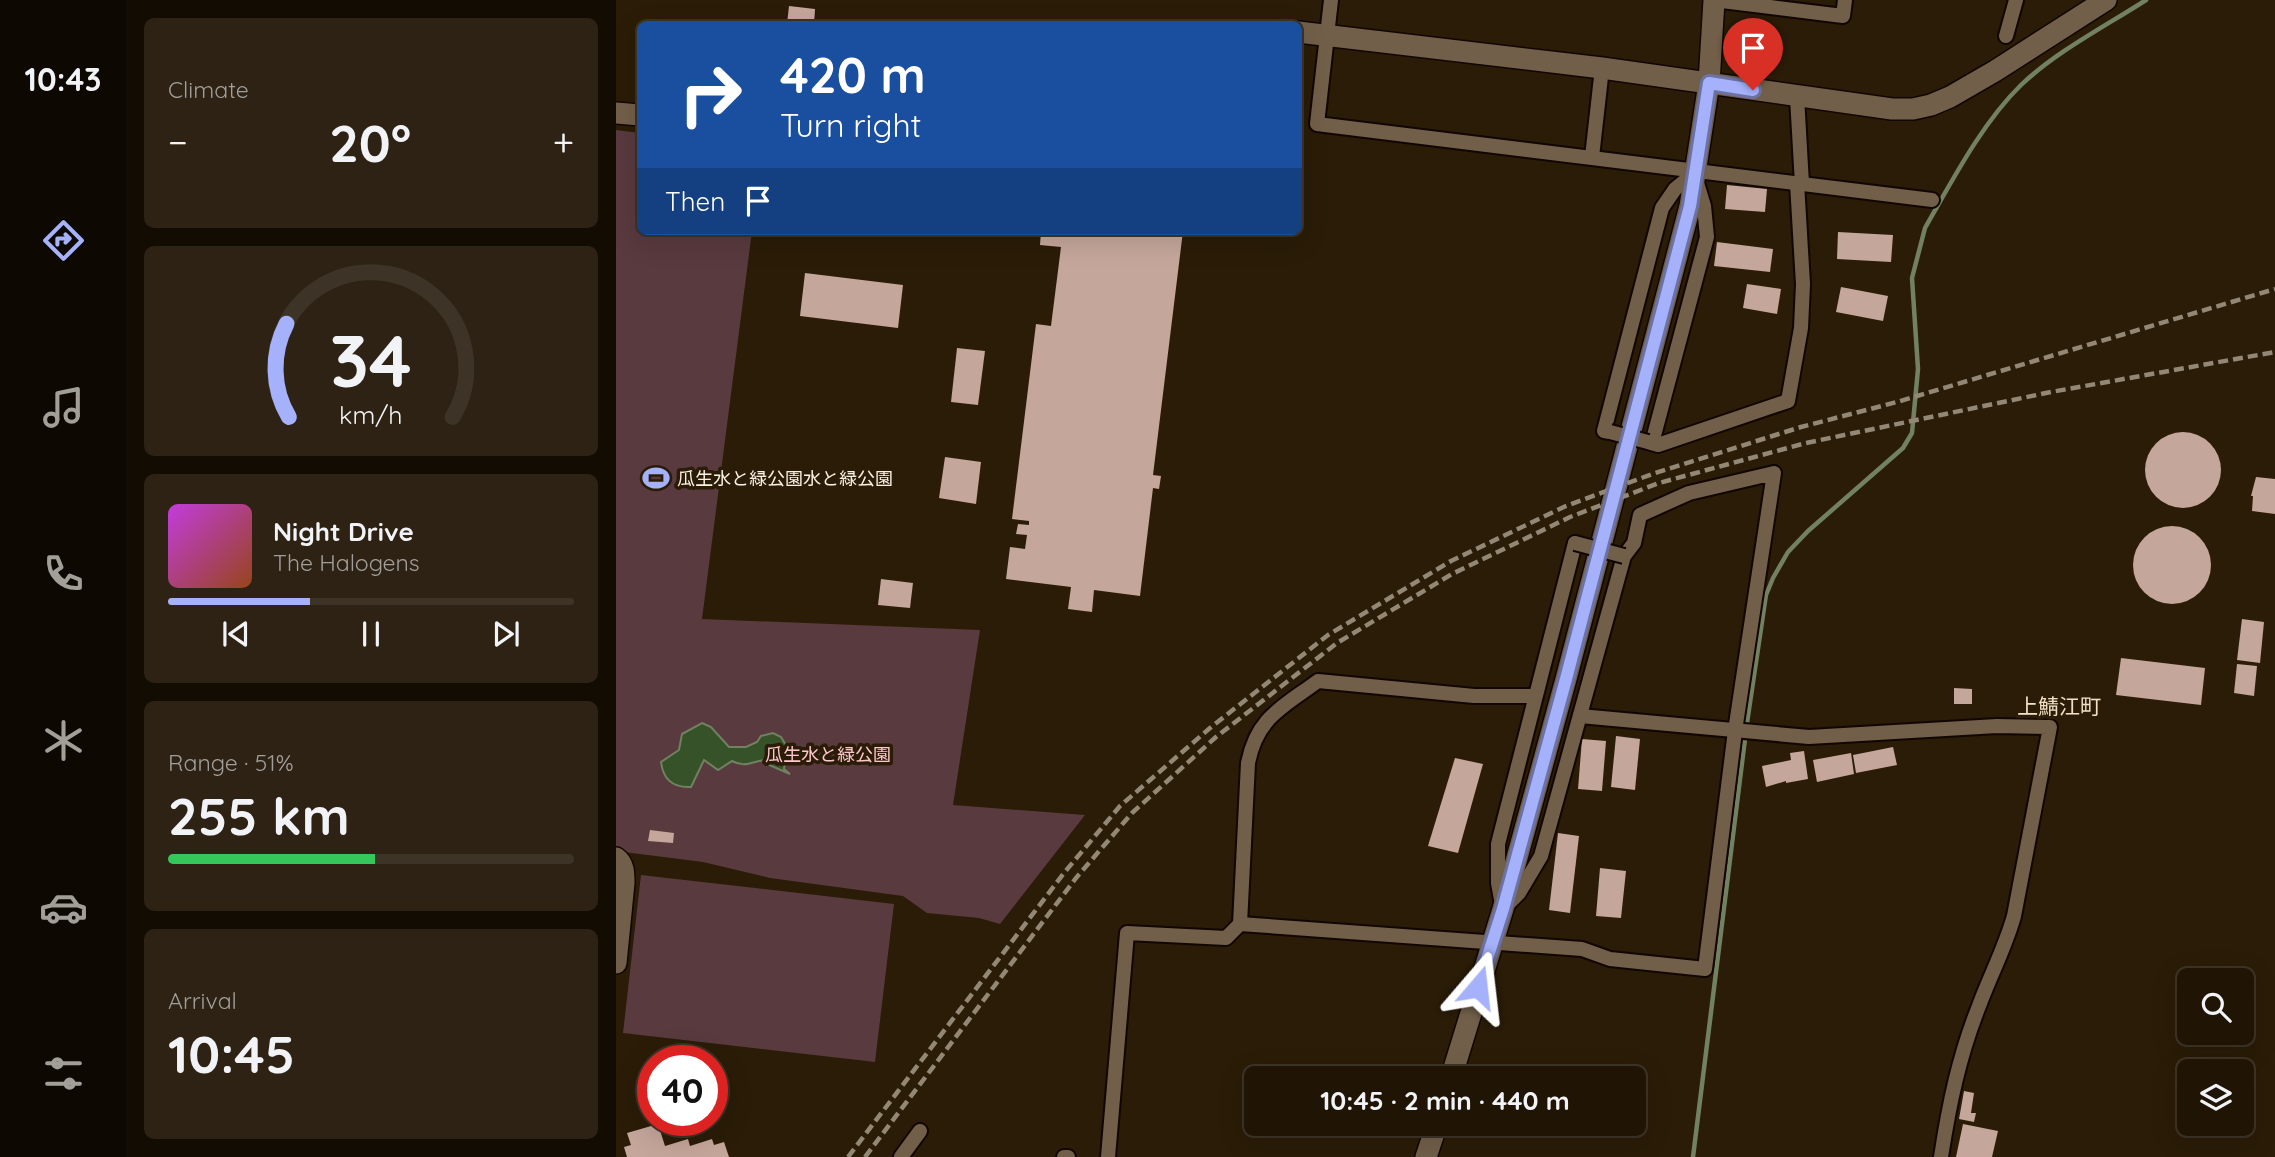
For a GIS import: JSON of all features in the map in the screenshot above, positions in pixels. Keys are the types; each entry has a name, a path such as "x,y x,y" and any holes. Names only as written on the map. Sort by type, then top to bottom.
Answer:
{"street":[{"path":"1331,0 1317,124 1592,157 1696,175 1932,200"},
{"path":"1455,1066 1503,909 1570,666 1690,206 1709,83 1714,0 1843,16 1845,0"},
{"path":"2006,36 2016,0"},
{"path":"1302,32 1602,68 1892,109 1931,106 1951,97 2106,0"},
{"path":"1592,157 1602,68"},
{"path":"1696,175 1675,189 1662,208 1604,431 1658,444 1788,401 1801,328 1803,284 1797,97"},
{"path":"616,113 637,115"},
{"path":"1650,443 1707,237 1704,206 1696,175"},
{"path":"1240,924 1582,949 1610,959 1705,970 1741,732 1774,473 1689,494 1640,514 1634,543 1624,556 1541,856 1519,893 1503,909"},
{"path":"1503,909 1498,883 1498,844 1575,543 1624,556"},
{"path":"1108,1157 1127,933 1226,938 1240,924 1248,763 1254,739 1267,719 1318,681 1474,696 1534,696"},
{"path":"1580,716 1809,737 1997,726 2049,727 2014,916 2007,943 1978,1008 1951,1090 1941,1157"},
{"path":"616,858 621,862 624,871 616,963"},
{"path":"901,1157 920,1131"},
{"path":"1426,1157 1433,1136"}],"green space":[{"name":"瓜生水と緑公園","path":"616,130 637,133 637,235 751,235 702,619 980,630 953,805 1085,815 1000,924 979,918 927,913 903,896 770,878 703,862 616,851"},
{"path":"641,875 894,904 875,1062 623,1033"}],"shaded area":[{"path":"702,723 711,727 729,747 746,747 757,742 761,736 773,733 781,737 787,747 784,769 790,774 764,760 744,764 732,761 718,770 704,760 691,787 674,784 664,773 661,762 679,750 682,734"}],"building":[{"path":"789,6 815,9 814,21 787,21"},
{"path":"1727,185 1767,189 1765,212 1725,209"},
{"path":"1838,232 1893,235 1891,262 1837,259"},
{"path":"1041,235 1183,235 1153,475 1161,476 1159,489 1153,488 1140,596 1094,590 1092,612 1068,609 1071,587 1006,579 1010,547 1025,549 1027,535 1016,534 1018,524 1029,525 1029,521 1012,519 1036,324 1051,326 1061,247 1040,245"},
{"path":"1717,242 1773,249 1770,272 1714,266"},
{"path":"805,273 903,285 898,328 800,316"},
{"path":"1747,284 1781,289 1777,314 1743,308"},
{"path":"1841,287 1888,296 1883,321 1836,312"},
{"path":"957,348 985,351 978,405 951,402"},
{"path":"2176,432 2190,432 2204,438 2215,449 2221,470 2218,485 2210,497 2190,508 2176,508 2162,502 2151,491 2145,477 2145,463 2151,449 2162,438"},
{"path":"945,457 981,462 976,504 939,498"},
{"path":"2256,477 2275,479 2275,514 2252,511 2251,496"},
{"path":"2164,526 2180,526 2194,532 2205,543 2211,557 2211,573 2205,587 2194,598 2180,604 2164,604 2150,598 2139,587 2133,573 2133,557 2139,543 2150,532"},
{"path":"881,579 913,583 910,608 878,605"},
{"path":"2242,619 2264,622 2260,663 2237,660"},
{"path":"2121,658 2205,668 2201,705 2116,695"},
{"path":"2237,664 2257,666 2254,696 2234,693"},
{"path":"1954,688 1972,689 1972,704 1954,704"},
{"path":"1616,736 1640,739 1635,790 1611,787"},
{"path":"1582,739 1606,741 1602,791 1578,789"},
{"path":"1893,747 1897,765 1856,773 1853,755"},
{"path":"1804,751 1808,779 1786,781 1766,787 1762,766 1791,760 1790,753"},
{"path":"1851,753 1854,774 1817,782 1813,760"},
{"path":"1455,758 1483,764 1458,853 1428,846"},
{"path":"650,830 674,833 673,843 648,841"},
{"path":"1558,833 1579,836 1570,913 1549,910"},
{"path":"1600,868 1626,871 1621,918 1596,916"},
{"path":"1964,1091 1974,1093 1971,1113 1976,1113 1974,1122 1959,1119"},
{"path":"1963,1124 1998,1131 1992,1157 1956,1157"},
{"path":"637,1130 637,1136 662,1136 665,1146 688,1139 690,1146 712,1139 714,1145 724,1142 729,1157 627,1157 624,1147 631,1145 627,1133"}],"waterway":[{"path":"1693,1157 1747,723 1766,595 1788,552 1808,531 1903,448 1912,433 1918,369 1912,278 1925,228 1968,153 1993,117 2021,85 2065,50 2146,0"}],"railway":[{"path":"848,1157 1064,873 1120,806 1210,728 1328,635 1451,561 1566,506 1655,473 1801,427 1897,402 2275,289"},
{"path":"865,1157 1076,878 1132,813 1216,737 1337,643 1452,574 1570,517 1659,483 1806,443 2051,392 2275,352"}],"place":[{"name":"瓜生水と緑公園水と緑公園","path":"656,478"}],"district":[{"name":"上鯖江町","path":"2059,706"}],"route":[{"path":"1478,987 1503,909 1566,679 1690,206 1709,83 1753,90"}]}
